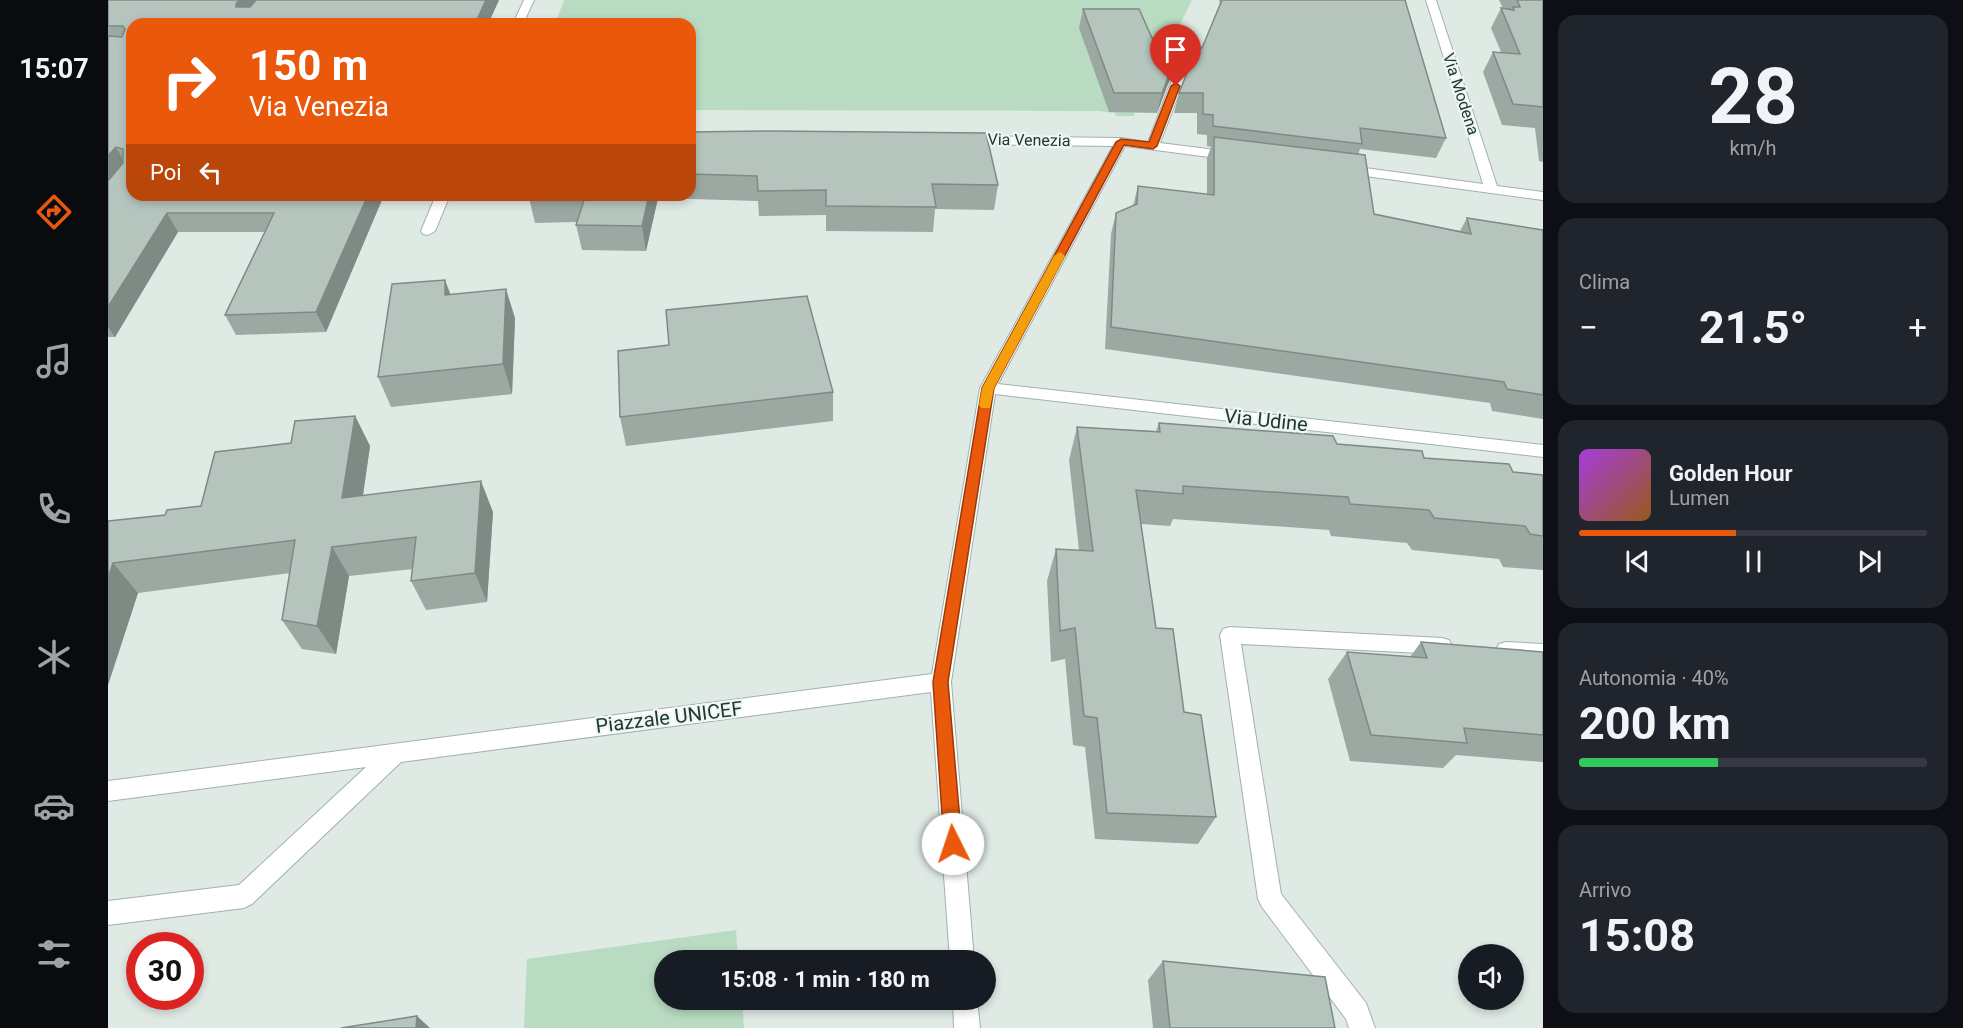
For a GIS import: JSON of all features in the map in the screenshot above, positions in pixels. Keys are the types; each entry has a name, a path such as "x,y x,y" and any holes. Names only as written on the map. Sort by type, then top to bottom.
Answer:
{"street":[{"path":"521,18 529,0"},
{"name":"Via Modena","path":"1431,0 1491,188"},
{"path":"1153,146 1191,46"},
{"name":"Via Venezia","path":"953,140 1121,142 1246,157"},
{"path":"961,950 941,682 988,388 1121,142"},
{"path":"1328,167 1543,196"},
{"path":"428,231 440,201"},
{"name":"Via Udine","path":"988,388 1543,451"},
{"path":"1362,1028 1358,1012 1270,899 1230,635 1462,648"},
{"path":"1485,649 1543,652"},
{"name":"Piazzale UNICEF","path":"108,791 941,682"},
{"path":"108,913 244,896 396,753"},
{"path":"966,1010 967,1028"}],"green space":[{"path":"564,0 1192,0 1134,116 1116,116 1115,113 1098,111 696,110 696,18 557,18"},
{"path":"736,930 737,950 654,950 654,1010 743,1010 744,1028 524,1028 527,959"}],"building":[{"path":"108,0 239,0 236,7 250,7 256,0 486,0 478,18 126,18 126,201 365,201 316,312 225,315 274,213 167,213 108,307 108,181 123,163 123,149 116,147 108,156 108,36 122,37 125,29 123,26 108,26"},
{"path":"1222,0 1405,0 1446,138 1360,128 1362,144 1213,126 1213,115 1203,114 1203,93 1179,93 1197,47 1202,48"},
{"path":"1517,0 1543,0 1543,107 1513,104 1493,52 1520,54 1501,8 1514,10 1513,7 1520,7"},
{"path":"1083,9 1139,9 1152,38 1181,44 1162,93 1114,93"},
{"path":"696,132 986,133 998,185 932,184 936,207 826,206 826,190 758,191 757,176 696,174"},
{"path":"1214,137 1365,155 1374,214 1471,234 1467,218 1543,230 1543,395 1507,389 1504,382 1111,327 1116,213 1137,204 1138,186 1214,195"},
{"path":"584,201 648,201 642,226 576,225"},
{"path":"445,280 445,295 506,289 503,364 378,377 392,284"},
{"path":"807,296 833,392 620,417 618,351 669,345 666,310"},
{"path":"355,416 342,498 481,481 475,573 411,581 416,537 332,547 317,626 282,620 295,540 113,563 108,578 108,521 165,515 167,510 201,506 215,452 291,443 295,421"},
{"path":"1159,423 1333,436 1337,444 1422,451 1424,458 1509,464 1513,472 1543,475 1543,536 1530,534 1525,526 1434,518 1429,510 1350,504 1348,497 1183,486 1183,494 1136,490 1156,628 1173,629 1184,712 1201,715 1216,817 1107,813 1097,718 1084,716 1075,628 1060,631 1056,549 1093,551 1077,427 1160,432"},
{"path":"1421,642 1543,652 1543,735 1464,728 1467,743 1371,735 1347,652 1427,658"},
{"path":"1163,961 1325,977 1335,1028 1170,1028"},
{"path":"417,1016 416,1028 341,1028"}],"slow traffic":[{"path":"986,405 988,388 1060,256"}],"route":[{"path":"953,844 941,682 988,388 1121,142 1153,146 1176,86"}]}
